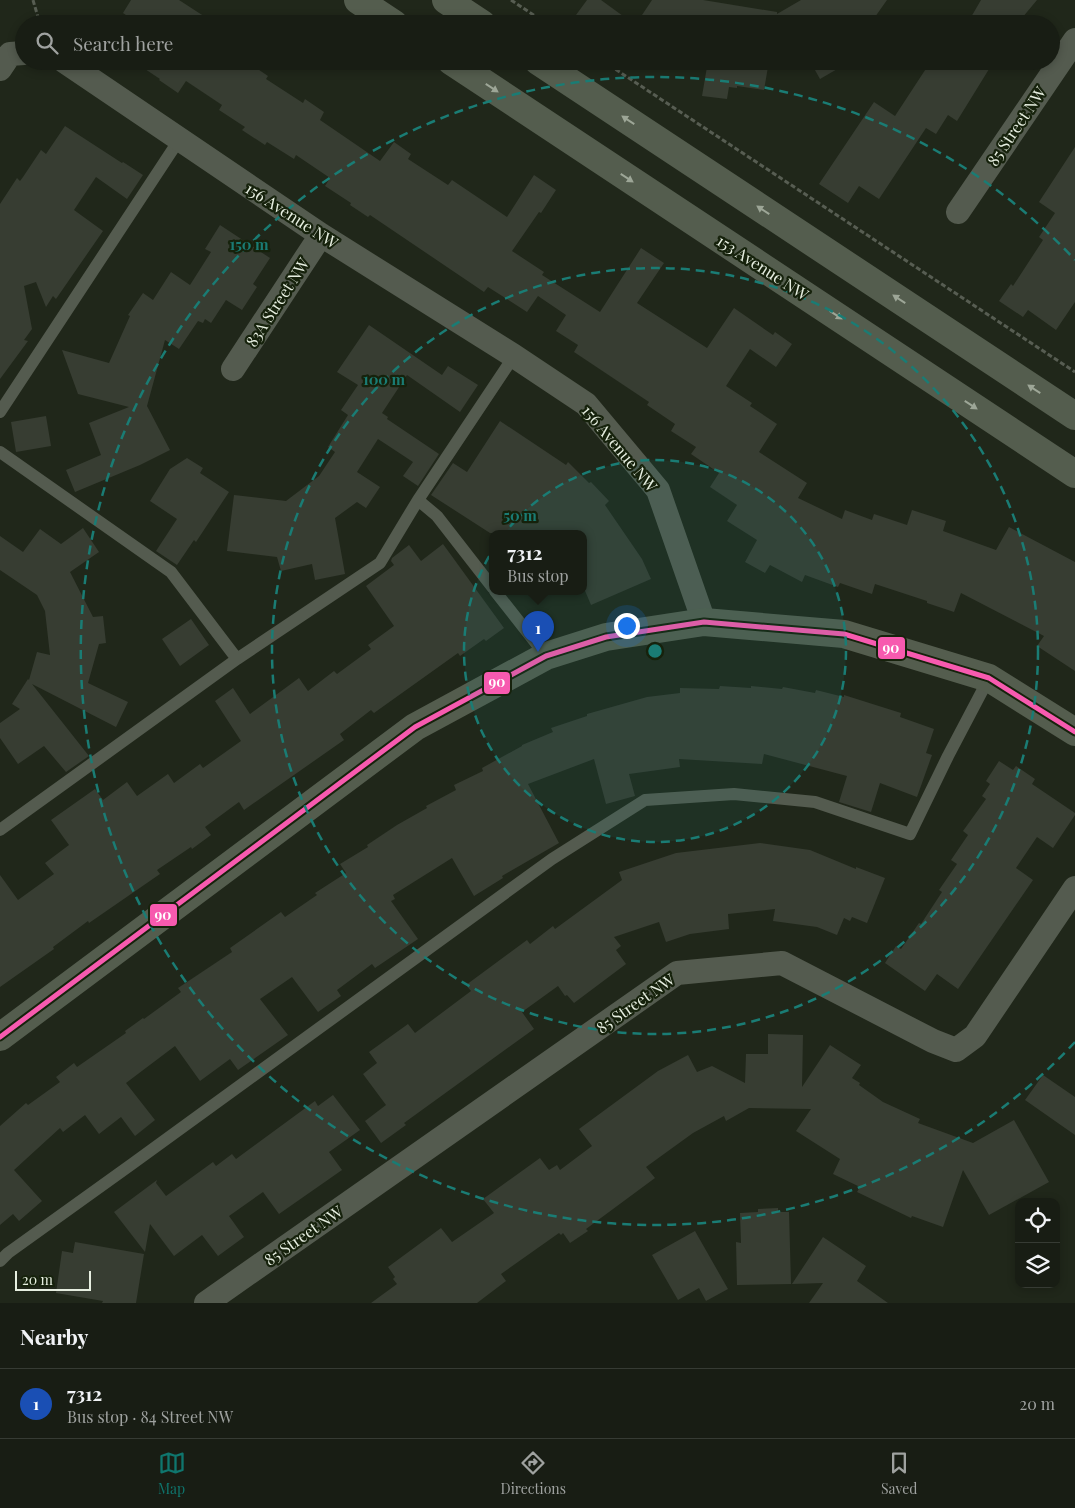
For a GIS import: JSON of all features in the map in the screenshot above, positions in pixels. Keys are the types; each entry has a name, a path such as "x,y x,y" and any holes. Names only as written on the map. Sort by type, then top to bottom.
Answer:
{"main road":[{"path":"358,0 380,15"},
{"path":"446,0 468,15"},
{"name":"153 Avenue NW","path":"465,70 1075,474"},
{"path":"552,70 1075,416"},
{"path":"0,1037 416,727 546,656 606,637 704,622 844,634 989,678 1075,732"}],"street":[{"name":"85 Street NW","path":"1060,62 1075,40"},
{"name":"156 Avenue NW","path":"77,70 321,235 514,356 586,404 658,490 704,622"},
{"name":"85 Street NW","path":"958,212 1055,70"},
{"name":"83A Street NW","path":"233,369 321,235"},
{"name":"85 Street NW","path":"206,1303 677,973 782,963 933,1041 956,1050 974,1036 1075,888"}],"lane":[{"path":"0,412 179,140"},
{"path":"0,830 236,659 380,563 418,500 514,356"},
{"path":"0,452 171,572 236,659"},
{"path":"418,500 437,516 489,583"},
{"path":"499,595 546,656"},
{"path":"0,1261 8,1253 552,859 646,800 734,794 815,802 910,834 989,678"}],"path":[{"path":"33,0 37,15"},
{"path":"511,0 534,15"},
{"path":"617,70 1075,372"}],"building":[{"path":"131,0 179,0 202,15 126,15 123,13"},
{"path":"587,0 601,0 622,15 576,15"},
{"path":"652,0 703,0 777,12 777,14 801,0 887,0 876,15 642,15"},
{"path":"981,0 1037,0 1024,15 972,15"},
{"path":"146,70 259,70 268,76 266,79 303,103 305,99 324,112 320,120 380,161 394,142 411,154 408,159 448,185 452,180 507,217 534,175 556,190 512,251 544,272 542,275 600,312 641,248 664,263 637,303 707,348 734,308 773,335 775,332 792,344 776,367 750,349 726,386 752,403 750,406 777,424 759,452 807,483 798,498 842,519 845,510 872,520 874,514 907,525 912,510 946,521 943,531 996,550 1009,527 1075,562 1075,671 1037,646 1044,636 961,593 954,612 875,584 872,594 840,583 838,587 805,575 802,582 770,565 765,573 745,562 757,540 727,521 737,505 710,487 719,473 691,454 696,447 671,431 675,424 647,405 649,402 574,352 578,345 556,331 566,315 538,296 527,312 488,287 484,292 370,215 368,217 350,205 351,203 325,186 330,178 296,155 294,159 267,142 265,145 242,130 245,127 219,110 222,105 186,81 178,93"},
{"path":"706,70 767,70 764,90 737,86 737,88 729,87 727,99 702,96"},
{"path":"815,70 836,70 820,79"},
{"path":"925,70 988,70 957,121 948,115 936,134 926,128 879,199 859,186 848,203 819,184 874,102 895,116"},
{"path":"65,126 143,175 127,199 96,177 74,210 103,231 56,299 53,296 46,307 36,282 24,286 32,329 24,340 28,341 0,379 0,204 17,178 20,181 41,150 46,154"},
{"path":"1075,147 1075,302 1056,330 1028,310 1023,317 999,301 1011,284 1013,286 1043,240 1039,237 1055,213 1039,202"},
{"path":"220,225 270,258 253,284 257,287 242,310 226,300 211,323 205,319 203,323 198,321 179,349 165,340 147,406 170,450 140,465 75,492 66,470 101,455 89,423 129,407 78,394 62,350 109,363 130,316 128,315 143,293 153,300 171,272 190,285 211,252 205,249"},
{"path":"369,325 442,375 448,366 478,385 460,412 407,375 382,413 388,417 387,419 439,454 418,486 403,476 413,462 378,439 357,472 380,487 366,508 357,502 335,518 345,574 315,580 312,564 281,571 277,557 227,551 234,495 286,501 319,476 335,452 328,447 348,415 341,410 358,385 337,372"},
{"path":"46,416 51,446 16,452 11,422"},
{"path":"500,421 566,465 568,462 589,483 591,482 609,501 605,505 642,559 651,579 591,605 587,595 587,530 489,530 489,532 431,495 453,463 467,472"},
{"path":"187,458 203,468 200,473 229,492 196,542 194,540 177,565 156,551 177,519 150,501 170,469"},
{"path":"83,528 99,552 70,572 93,617 103,616 106,643 99,644 88,683 128,702 116,727 32,684 89,756 66,772 44,746 18,764 0,738 0,723 20,709 12,704 29,680 37,652 50,655 45,611 37,595 0,570 0,536 23,552 40,529 61,544"},
{"path":"443,544 504,628 460,656 458,653 374,713 371,710 340,734 344,740 244,810 239,802 205,827 211,835 157,870 160,874 89,923 88,921 53,947 54,949 0,987 0,875 18,900 54,874 45,863 69,845 51,820 95,789 103,800 127,782 137,796 168,774 174,783 200,764 203,768 241,741 215,701 233,688 250,714 299,678 308,691 334,671 337,674 371,649 368,645 394,626 366,586 394,565 391,561 392,558 409,545 421,561"},
{"path":"191,619 209,645 180,666 162,639"},
{"path":"720,686 782,689 783,687 815,693 816,690 844,697 844,695 901,713 900,717 934,729 926,753 932,755 917,797 880,783 871,812 839,802 847,776 764,754 762,764 679,759 680,767 629,774 635,796 606,804 594,759 528,784 559,843 502,876 503,878 474,896 452,858 393,895 395,899 391,901 418,939 375,968 372,964 337,990 341,996 318,1012 292,977 260,999 288,1035 238,1070 230,1059 200,1081 175,1046 126,1083 155,1120 135,1136 121,1117 99,1134 85,1115 63,1132 60,1128 14,1170 42,1201 19,1221 13,1214 0,1225 0,1126 26,1103 28,1105 60,1082 56,1077 74,1063 77,1067 126,1033 125,1031 181,992 178,988 232,952 230,948 281,912 285,917 317,895 315,893 346,873 340,864 368,847 367,845 397,825 427,808 426,806 456,790 454,785 483,771 482,768 522,745 553,732 551,728 587,716 587,714 647,697 680,693 680,688 719,689"},
{"path":"999,761 1013,770 1016,766 1035,779 1032,784 1075,813 1075,815 1053,848 1037,837 1016,868 1033,880 958,989 937,974 925,991 885,963 896,946 901,949 919,923 921,924 942,892 939,890 957,864 951,860 968,835 963,831 986,799 982,796 990,784 986,781"},
{"path":"760,843 810,850 856,869 856,867 885,878 867,923 852,917 850,921 844,918 837,935 817,927 773,921 775,909 728,914 729,929 690,934 666,942 659,922 614,937 621,946 616,950 626,964 574,1003 567,995 565,996 558,986 522,1012 534,1029 404,1123 406,1125 381,1143 365,1121 386,1105 363,1074 377,1063 369,1052 408,1024 415,1033 471,991 466,985 527,940 530,944 553,926 555,929 622,880 619,872 676,853"},
{"path":"768,1034 803,1035 802,1087 830,1045 861,1065 852,1078 883,1102 920,1119 918,1123 973,1143 1014,1120 1049,1182 1020,1198 1015,1198 1015,1201 989,1215 963,1170 943,1227 912,1216 911,1218 857,1192 860,1187 833,1174 840,1159 796,1131 811,1109 749,1108 726,1121 724,1116 693,1133 646,1167 655,1178 586,1229 588,1231 570,1243 563,1233 561,1235 559,1233 501,1274 506,1281 477,1303 371,1303 397,1284 393,1279 395,1277 388,1267 441,1228 452,1242 494,1213 483,1199 540,1158 549,1170 557,1165 560,1170 592,1146 579,1129 658,1071 688,1055 697,1072 712,1066 745,1083 746,1054 768,1054"},
{"path":"1043,1075 1075,1097 1075,1135 1025,1100"},
{"path":"333,1095 360,1130 329,1152 342,1170 279,1214 263,1192 229,1216 244,1237 218,1256 202,1235 174,1256 150,1224 145,1252 114,1212 157,1180 156,1183 166,1196 213,1162 216,1166 232,1154 236,1159 315,1101 318,1106"},
{"path":"778,1208 778,1212 789,1212 791,1284 737,1285 736,1242 741,1243 740,1213 758,1212 758,1209"},
{"path":"695,1231 728,1289 706,1301 699,1288 678,1300 652,1255"},
{"path":"823,1237 866,1266 857,1281 888,1303 809,1303 823,1283 792,1284"},
{"path":"75,1242 144,1254 136,1303 102,1303 103,1301 56,1293 62,1251 73,1253"}],"transit line":[{"name":"90","path":"0,1037 415,727 546,656 606,637 704,622 844,634 989,678 1075,732"}],"place":[{"name":"7312","path":"538,652"}]}
